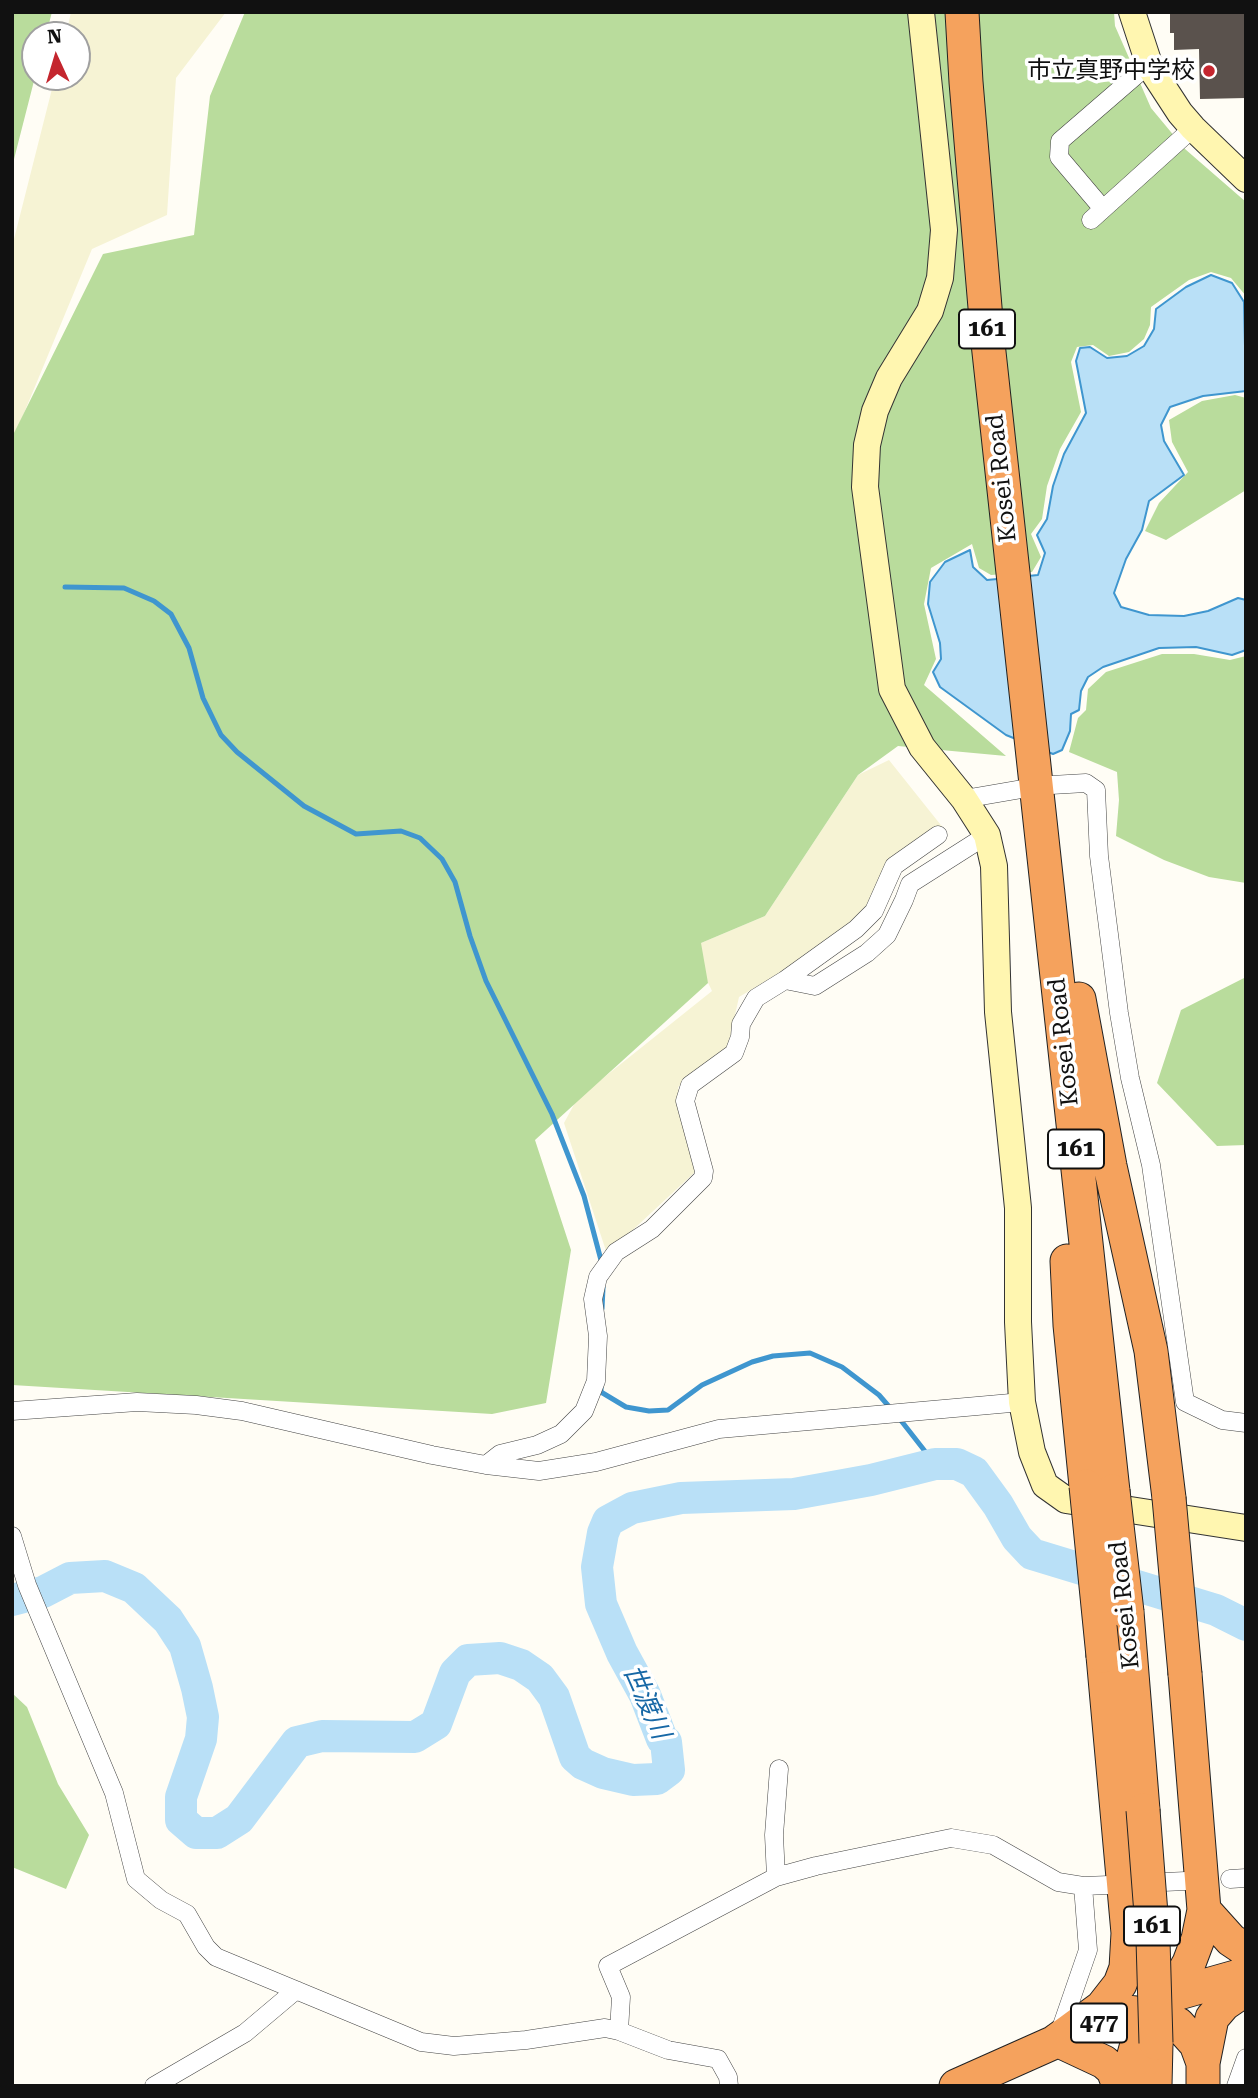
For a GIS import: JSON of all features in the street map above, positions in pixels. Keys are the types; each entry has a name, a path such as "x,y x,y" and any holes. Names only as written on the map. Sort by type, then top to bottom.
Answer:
{"highway":[{"name":"Kosei Road","path":"957,12 1012,576 1078,1175 1065,1216 1070,1325 1100,1488 1127,1612 1153,1940 1151,2015 1155,2086"},
{"name":"Kosei Road","path":"962,12 965,82"},
{"path":"1037,791 1110,1166 1151,1350 1169,1498 1204,1910 1198,1939 1189,1963 1151,2015 1134,2055 1129,2086"},
{"path":"1057,2040 1102,2007 1115,1991 1126,1968 1128,1933 1103,1656 1100,1488"},
{"path":"1204,1910 1231,1941 1246,1950"},
{"path":"1128,1933 1142,1969 1151,2015"},
{"name":"477","path":"956,2086 1057,2040 1151,2015 1246,1974"},
{"path":"1203,2074 1212,2018 1224,2004 1246,1989"},
{"path":"1151,2015 1167,2018 1184,2028 1196,2044 1203,2074"},
{"path":"1057,2040 1110,2066 1119,2086"}],"street":[{"path":"920,12 944,229 940,278 930,311 889,378 875,411 867,445 865,487 892,689 922,747 964,799 987,835 994,866 998,1012 1018,1208 1018,1322 1022,1402 1032,1452 1045,1485 1066,1500 1246,1528"},
{"path":"1132,12 1150,67 1193,128 1246,179"},
{"path":"1150,67 1141,71 1060,141 1059,157 1097,214 1193,128"},
{"path":"964,799 1086,783 1096,790 1099,856 1119,1013 1130,1078 1151,1165 1185,1402 1222,1420 1246,1423"},
{"path":"486,1465 500,1454 537,1445 561,1434 584,1411 596,1381 598,1336 593,1299 598,1277 617,1252 652,1229 703,1178 704,1171 685,1101 690,1085 734,1053 741,1024 748,1009 766,990 785,980 856,929 874,911 894,866 938,835"},
{"path":"785,980 815,986 867,953 887,935 905,901 909,884 987,835"},
{"path":"12,1411 137,1402 196,1405 242,1411 432,1455 539,1471 596,1461 719,1429 1022,1402"},
{"path":"12,1536 27,1585 114,1793 136,1879 161,1900 187,1914 206,1947 216,1957 421,2042 454,2046 526,2040 605,2028 620,2031 668,2050 718,2059 728,2077 729,2086"},
{"path":"776,1877 774,1835 779,1769"},
{"path":"620,2031 621,1997 608,1966 776,1877 951,1838 993,1845 1058,1882 1083,1886 1109,1885"},
{"path":"1135,1883 1186,1881"},
{"path":"1057,2040 1088,1950 1083,1886"},
{"path":"154,2086 245,2033 296,1990"},
{"path":"1236,2086 1246,2058"}],"shaded area":[{"path":"71,12 226,12 176,78 167,215 92,249 12,442 12,247 51,91 91,91 91,21 69,21"},
{"path":"889,760 944,829 891,874 872,918 739,997 727,1051 678,1087 696,1171 607,1254 564,1123 577,1099 712,991 698,962 701,943 765,916 858,775"}],"green space":[{"path":"12,12 52,12 50,21 21,21 21,91 31,91 12,167"},
{"path":"245,12 1114,12 1115,26 1151,108 1185,149 1246,202 1246,296 1231,278 1211,272 1189,280 1151,307 1150,325 1144,339 1129,352 1109,356 1093,345 1077,347 1071,362 1081,412 1060,449 1047,486 1042,519 1031,534 1041,557 1032,572 991,575 979,568 972,544 931,568 924,604 936,659 924,685 1006,756 898,746 858,775 765,916 701,943 708,983 535,1140 571,1250 546,1403 492,1414 12,1385 12,437 103,254 194,235 210,96"},
{"path":"1235,395 1246,398 1246,490 1166,540 1145,531 1159,503 1188,472 1172,442 1169,420 1202,401"},
{"path":"1162,654 1194,654 1230,660 1246,656 1246,883 1209,877 1164,860 1116,836 1119,800 1117,772 1069,752 1078,718 1086,710 1088,689 1106,672"},
{"path":"1246,977 1246,1145 1217,1146 1157,1083 1181,1010"},
{"path":"12,1693 27,1707 58,1784 89,1835 66,1889 12,1867"}],"water":[{"path":"1211,275 1232,283 1244,302 1246,391 1203,396 1170,407 1161,425 1164,441 1184,475 1149,501 1142,530 1126,559 1114,593 1121,607 1149,615 1184,616 1208,611 1238,598 1246,600 1246,650 1232,655 1196,647 1159,648 1103,667 1088,677 1081,691 1079,710 1071,714 1070,731 1062,750 1053,754 1006,735 940,687 933,672 941,659 940,643 928,604 930,582 945,562 970,550 973,567 987,580 1038,575 1045,553 1037,535 1047,519 1053,486 1064,454 1086,413 1076,361 1080,348 1090,347 1107,358 1127,356 1144,346 1154,329 1156,309 1186,287"}],"building":[{"path":"1170,12 1246,12 1246,98 1200,99 1199,49 1174,50 1174,33 1170,33"}],"waterway":[{"path":"65,587 124,588 154,601 171,614 189,648 203,698 221,735 237,752 304,806 356,834 401,831 420,838 442,859 455,882 486,981 552,1114 584,1196 602,1264"},
{"path":"602,1309 603,1288"},
{"path":"601,1388 601,1392 626,1407 649,1411 668,1410 702,1385 752,1362 773,1356 810,1353 842,1367 879,1395 892,1410"},
{"path":"899,1418 935,1464"},
{"name":"世渡川","path":"12,1600 43,1592 70,1578 105,1576 134,1588 168,1620 185,1646 203,1717 201,1739 181,1797 181,1820 196,1833 217,1833 239,1819 297,1742 322,1736 415,1737 436,1724 455,1673 468,1660 500,1658 521,1665 540,1678 554,1697 575,1757 583,1764 603,1773 633,1780 657,1779 669,1770 666,1742 662,1739 645,1695 622,1653 601,1604 597,1567 608,1521 632,1508 681,1498 794,1494 871,1480 935,1464 957,1464 974,1472 1017,1538 1032,1554 1216,1610 1246,1625"}],"place":[{"name":"市立真野中学校","path":"1209,71"}]}
